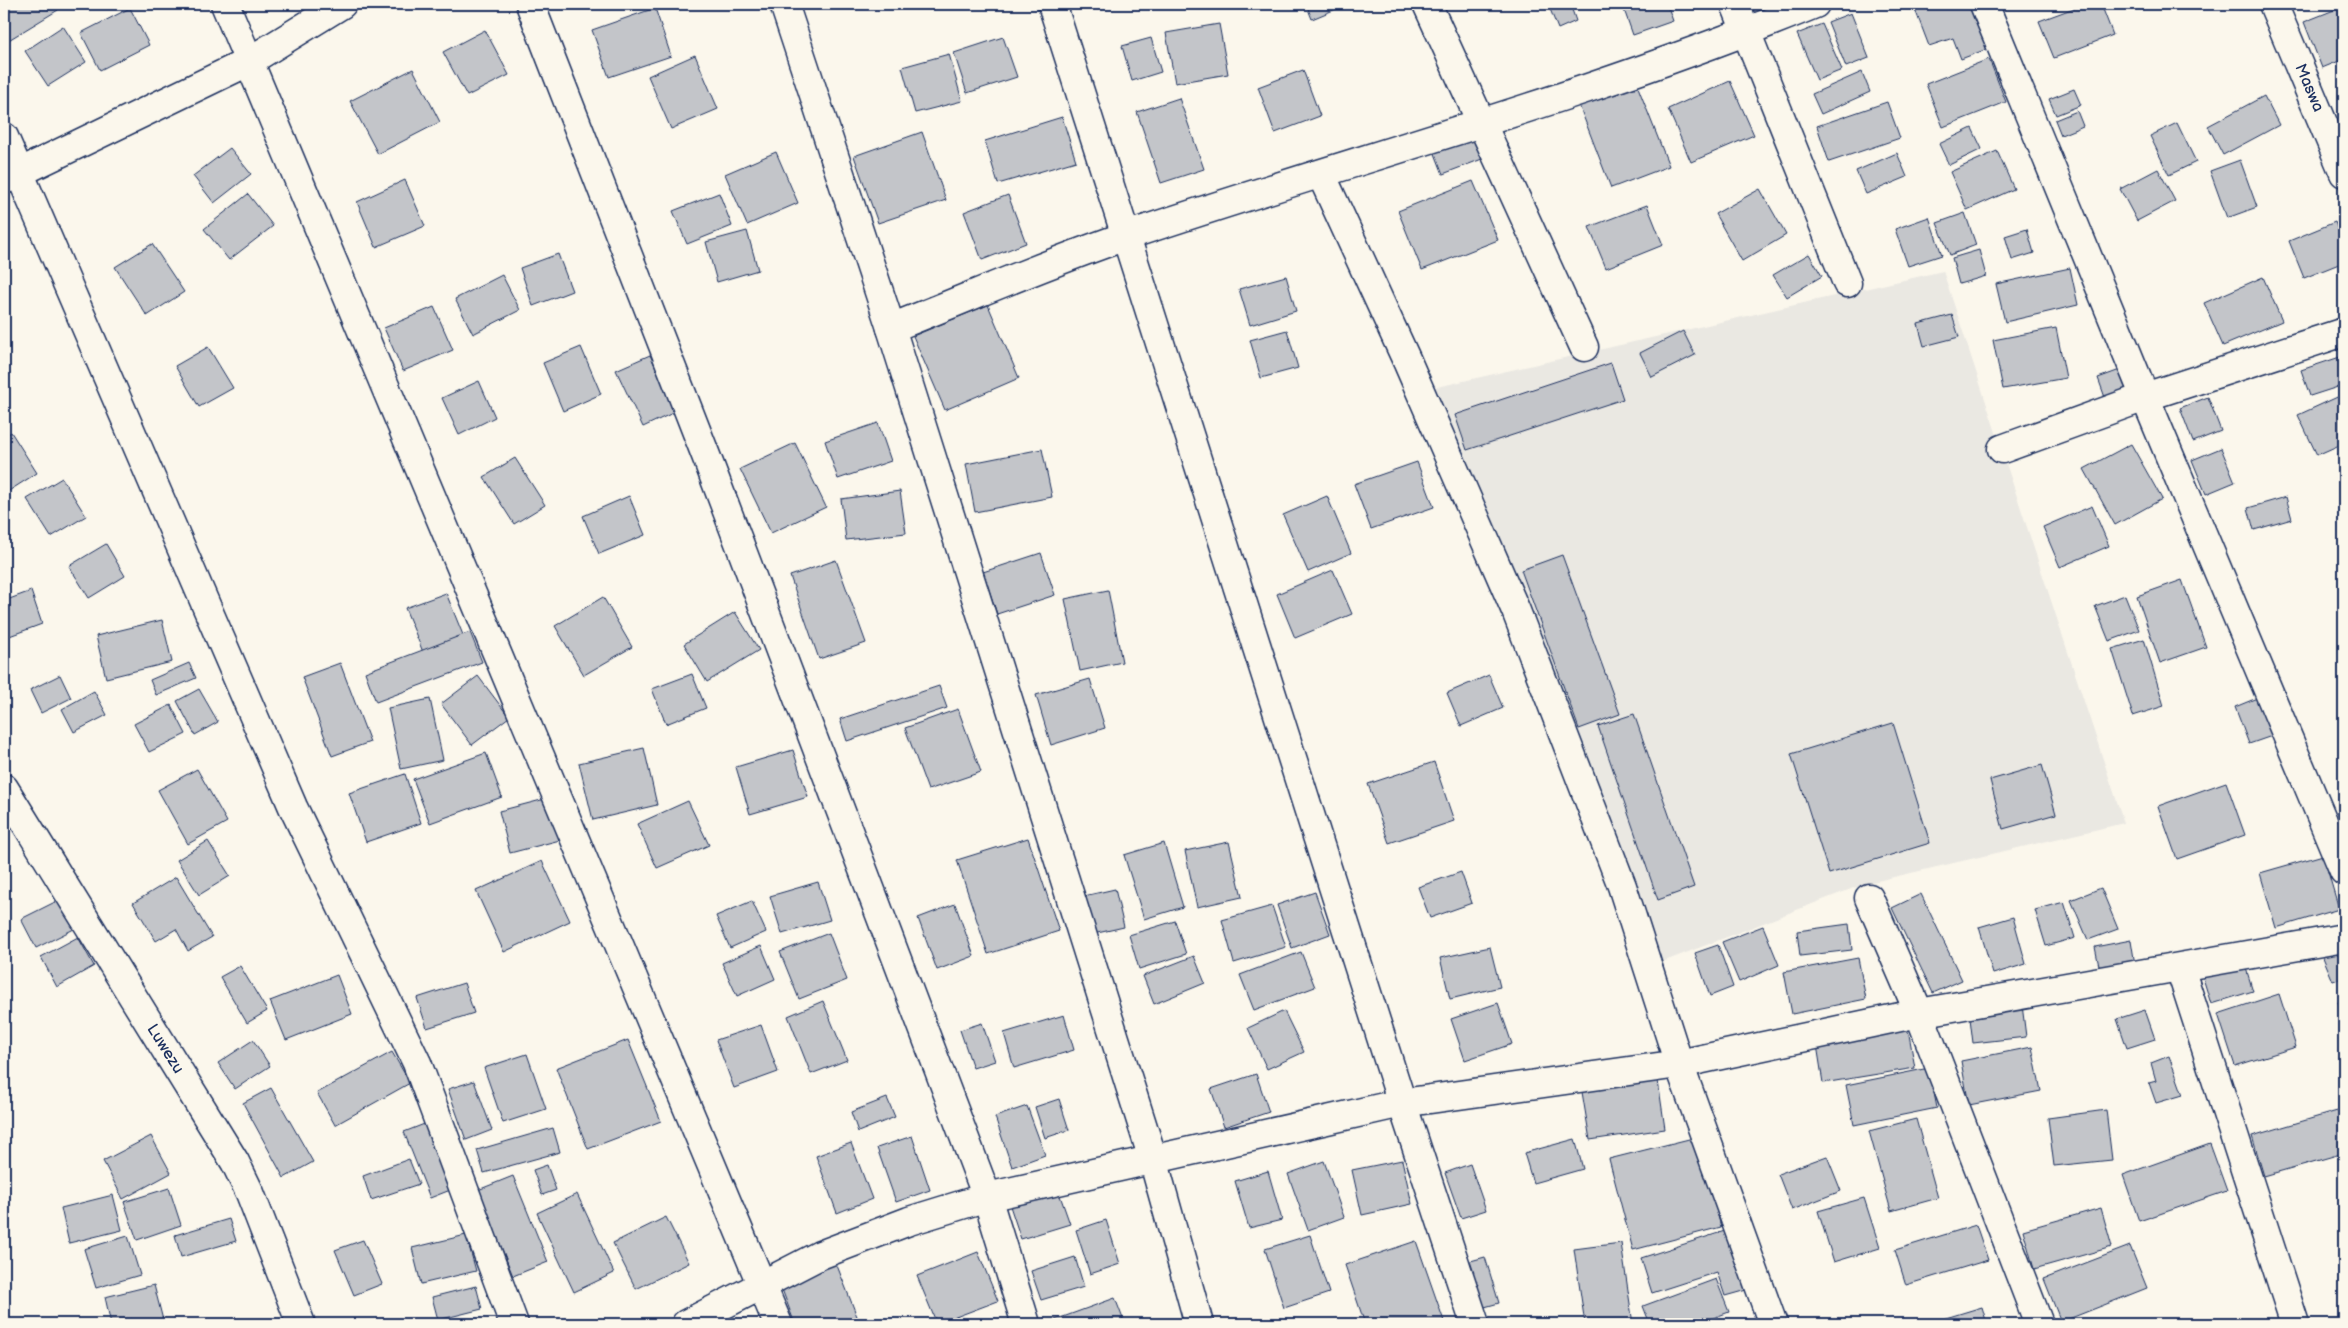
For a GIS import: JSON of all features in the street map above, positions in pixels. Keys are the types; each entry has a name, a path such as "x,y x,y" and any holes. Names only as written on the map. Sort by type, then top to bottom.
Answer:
{"street":[{"path":"226,4 248,62 764,1286 778,1324"},
{"path":"11,176 248,62 342,4"},
{"path":"530,4 706,457 987,1197 1026,1324"},
{"path":"784,4 891,328 1153,1158 1199,1324"},
{"path":"1052,4 1402,1103 1475,1324"},
{"path":"1426,4 1584,347"},
{"path":"1735,4 1847,283"},
{"path":"891,328 1127,235 1480,124 1747,32 1815,4"},
{"path":"1984,4 2145,397 2344,871"},
{"name":"Maswa","path":"2273,4 2344,173"},
{"path":"4,137 11,176 293,807 417,1063 514,1324"},
{"path":"1321,174 1407,361 1516,610 1622,886 1679,1064 1773,1324"},
{"path":"2002,449 2145,397 2344,332"},
{"name":"Luwezu","path":"4,788 235,1162 250,1193 301,1324"},
{"path":"1868,898 1919,1013 2039,1324"},
{"path":"686,1324 764,1286 820,1255 852,1242 987,1197 1153,1158 1402,1103 1679,1064 1919,1013 2344,938"},
{"path":"2180,968 2295,1324"}],"shaded area":[{"path":"1943,271 2124,823 1864,884 1639,971 1420,391"}],"building":[{"path":"4,4 54,4 58,10 7,41 4,36"},
{"path":"1306,4 1348,4 1312,19"},
{"path":"1548,4 1570,4 1576,21 1558,29"},
{"path":"1622,4 1667,4 1673,21 1633,35"},
{"path":"1913,4 1970,4 1987,49 1961,59 1953,38 1929,46"},
{"path":"2085,4 2101,4 2113,35 2054,58 2039,21"},
{"path":"2138,4 2156,4 2139,9"},
{"path":"2344,6 2344,59 2322,68 2304,22"},
{"path":"130,8 149,45 100,70 81,33"},
{"path":"655,8 671,56 609,77 592,30"},
{"path":"1851,13 1869,58 1846,67 1828,22"},
{"path":"1219,24 1228,74 1175,83 1166,33"},
{"path":"1822,24 1842,70 1817,80 1797,34"},
{"path":"63,26 86,62 48,86 25,51"},
{"path":"485,30 509,75 467,96 443,52"},
{"path":"1003,37 1017,77 967,93 954,53"},
{"path":"1151,38 1161,72 1132,81 1122,46"},
{"path":"949,54 962,101 915,113 902,67"},
{"path":"695,55 718,109 671,129 648,76"},
{"path":"1989,59 2006,102 1943,127 1926,84"},
{"path":"413,69 440,122 378,154 350,101"},
{"path":"1303,70 1320,116 1275,133 1258,87"},
{"path":"1862,72 1870,92 1821,114 1812,94"},
{"path":"1730,81 1754,135 1691,162 1668,109"},
{"path":"1636,82 1669,166 1611,188 1579,105"},
{"path":"2074,89 2081,105 2056,115 2049,99"},
{"path":"2264,96 2279,125 2223,155 2208,126"},
{"path":"1179,98 1204,169 1161,183 1137,112"},
{"path":"1887,102 1900,138 1829,162 1817,126"},
{"path":"2077,111 2083,126 2061,135 2055,120"},
{"path":"1062,117 1076,161 998,184 985,141"},
{"path":"2177,123 2196,162 2169,175 2150,136"},
{"path":"1972,128 1982,149 1949,165 1939,144"},
{"path":"922,132 946,200 878,223 854,156"},
{"path":"1472,135 1482,159 1443,174 1434,151"},
{"path":"230,148 251,174 214,203 193,176"},
{"path":"1997,151 2014,189 1967,210 1950,172"},
{"path":"776,152 798,203 747,225 725,174"},
{"path":"1897,153 1907,177 1866,194 1856,171"},
{"path":"2240,160 2257,207 2227,218 2210,171"},
{"path":"2158,169 2175,201 2137,221 2120,189"},
{"path":"405,180 425,226 376,247 357,202"},
{"path":"1473,181 1498,240 1422,270 1398,211"},
{"path":"1760,189 1786,235 1742,261 1715,214"},
{"path":"719,193 732,226 687,244 673,211"},
{"path":"248,194 273,226 229,260 204,229"},
{"path":"1008,195 1026,243 982,260 964,212"},
{"path":"1647,205 1663,245 1606,268 1589,227"},
{"path":"1965,213 1976,245 1950,255 1937,223"},
{"path":"1929,217 1942,255 1908,266 1895,229"},
{"path":"2335,222 2344,245 2344,262 2304,278 2289,241"},
{"path":"2027,229 2034,253 2012,260 2005,236"},
{"path":"747,231 758,270 717,282 706,242"},
{"path":"152,244 184,292 147,316 115,267"},
{"path":"1979,250 1986,276 1959,284 1952,258"},
{"path":"558,254 572,291 533,306 520,268"},
{"path":"1809,254 1822,276 1787,297 1773,275"},
{"path":"2070,268 2078,305 2005,322 1996,284"},
{"path":"502,275 520,310 473,334 455,299"},
{"path":"1286,276 1296,311 1250,325 1239,289"},
{"path":"2263,277 2282,321 2223,346 2204,303"},
{"path":"988,305 1019,378 945,410 913,336"},
{"path":"434,307 453,350 403,371 384,328"},
{"path":"1952,315 1959,337 1924,346 1918,324"},
{"path":"2056,328 2066,378 2003,389 1993,340"},
{"path":"1287,330 1298,368 1261,378 1250,340"},
{"path":"1683,331 1695,355 1652,377 1640,353"},
{"path":"208,347 233,388 199,407 175,366"},
{"path":"581,347 601,394 563,411 543,363"},
{"path":"650,355 677,411 643,427 616,370"},
{"path":"2340,357 2344,371 2344,385 2310,396 2301,370"},
{"path":"1611,363 1623,399 1467,450 1455,415"},
{"path":"2120,370 2129,395 2107,403 2098,378"},
{"path":"479,381 495,417 459,435 442,398"},
{"path":"2344,394 2344,443 2317,455 2298,415"},
{"path":"2208,397 2221,431 2193,442 2180,408"},
{"path":"878,423 891,461 838,479 825,441"},
{"path":"11,432 37,473 4,494 4,437"},
{"path":"795,443 826,507 771,533 740,469"},
{"path":"2131,444 2162,499 2115,525 2084,469"},
{"path":"2221,448 2235,482 2206,494 2192,460"},
{"path":"1042,449 1052,497 975,512 966,464"},
{"path":"2344,452 2344,474 2338,454"},
{"path":"515,458 545,505 514,524 484,477"},
{"path":"1417,462 1434,507 1371,529 1354,484"},
{"path":"62,478 86,516 51,537 27,499"},
{"path":"900,491 906,533 846,540 841,499"},
{"path":"629,496 645,535 599,554 583,516"},
{"path":"1327,496 1351,553 1308,572 1283,515"},
{"path":"2286,497 2292,519 2254,530 2248,508"},
{"path":"2092,506 2109,546 2060,567 2043,527"},
{"path":"106,544 125,576 89,598 69,566"},
{"path":"1041,553 1055,595 997,614 983,572"},
{"path":"1562,555 1620,714 1579,729 1521,570"},
{"path":"836,560 866,643 819,659 790,576"},
{"path":"1333,570 1352,614 1295,638 1277,594"},
{"path":"2182,580 2206,647 2160,663 2137,596"},
{"path":"1108,590 1122,662 1080,671 1065,599"},
{"path":"31,591 42,624 4,638 4,601"},
{"path":"446,593 463,635 423,652 405,608"},
{"path":"2125,595 2139,630 2109,641 2095,606"},
{"path":"603,597 632,647 584,675 555,626"},
{"path":"735,612 759,650 707,682 684,644"},
{"path":"162,620 172,662 106,678 96,636"},
{"path":"470,632 482,662 376,702 365,672"},
{"path":"2144,639 2164,706 2133,716 2112,649"},
{"path":"189,663 196,678 156,695 150,680"},
{"path":"340,663 370,742 332,756 302,677"},
{"path":"692,674 706,708 666,724 652,689"},
{"path":"60,675 71,698 41,713 30,690"},
{"path":"1489,675 1503,708 1461,726 1447,693"},
{"path":"478,676 509,717 472,745 441,704"},
{"path":"1090,679 1105,728 1051,745 1036,695"},
{"path":"939,686 947,708 847,741 840,719"},
{"path":"199,689 218,722 195,735 177,701"},
{"path":"94,691 107,715 74,732 62,709"},
{"path":"2257,698 2272,736 2249,744 2235,707"},
{"path":"430,699 443,760 401,769 388,708"},
{"path":"171,705 186,734 149,752 134,724"},
{"path":"958,709 981,772 928,790 905,728"},
{"path":"1634,714 1694,887 1658,900 1598,726"},
{"path":"1893,723 1930,843 1829,874 1791,754"},
{"path":"644,748 657,805 593,820 579,763"},
{"path":"793,750 808,797 750,814 736,767"},
{"path":"486,753 502,797 430,823 413,779"},
{"path":"1434,762 1454,821 1389,843 1368,784"},
{"path":"2042,765 2056,814 2003,829 1990,780"},
{"path":"197,769 227,822 188,844 158,790"},
{"path":"405,774 421,823 366,842 349,793"},
{"path":"2226,782 2245,835 2177,859 2158,806"},
{"path":"549,798 560,840 510,853 499,811"},
{"path":"688,801 709,845 657,868 637,824"},
{"path":"1028,838 1059,931 988,954 957,860"},
{"path":"208,841 230,876 199,895 177,860"},
{"path":"1229,842 1242,897 1197,907 1185,851"},
{"path":"1164,843 1183,907 1144,919 1124,855"},
{"path":"2323,855 2339,909 2276,928 2260,873"},
{"path":"542,861 570,921 504,952 476,891"},
{"path":"1461,872 1472,903 1430,918 1418,887"},
{"path":"176,877 212,937 188,951 176,929 156,941 133,903"},
{"path":"818,882 830,920 782,934 770,896"},
{"path":"2101,888 2118,929 2088,940 2071,900"},
{"path":"1115,889 1124,927 1093,934 1084,896"},
{"path":"1315,892 1330,934 1292,948 1277,905"},
{"path":"1921,894 1962,980 1933,993 1892,908"},
{"path":"61,899 76,928 36,948 21,919"},
{"path":"752,901 766,932 730,948 716,916"},
{"path":"2064,902 2075,938 2046,946 2035,910"},
{"path":"955,904 974,956 937,970 918,918"},
{"path":"1272,906 1286,947 1234,963 1222,920"},
{"path":"2013,917 2026,964 1993,974 1979,927"},
{"path":"1175,921 1186,954 1139,969 1129,935"},
{"path":"1849,924 1852,950 1800,956 1797,931"},
{"path":"1763,926 1779,965 1739,982 1722,942"},
{"path":"829,933 847,980 799,999 780,952"},
{"path":"78,937 94,966 57,987 41,957"},
{"path":"2131,940 2135,965 2100,971 2095,947"},
{"path":"1718,945 1733,987 1710,996 1695,953"},
{"path":"761,946 775,979 737,996 722,963"},
{"path":"2344,946 2344,977 2333,981 2322,955"},
{"path":"1490,947 1500,987 1450,999 1440,958"},
{"path":"1301,952 1315,987 1254,1010 1240,975"},
{"path":"1194,956 1205,983 1154,1004 1143,976"},
{"path":"1858,958 1866,999 1792,1014 1784,972"},
{"path":"2245,965 2253,991 2211,1004 2203,978"},
{"path":"240,966 267,1011 247,1023 220,977"},
{"path":"337,975 352,1014 286,1040 270,1001"},
{"path":"464,983 474,1013 427,1028 417,998"},
{"path":"2279,994 2296,1047 2235,1066 2218,1014"},
{"path":"2344,1000 2344,1019 2338,1002"},
{"path":"823,1001 847,1060 811,1074 788,1016"},
{"path":"1498,1003 1512,1044 1465,1060 1451,1019"},
{"path":"2022,1005 2026,1037 1973,1043 1969,1010"},
{"path":"2145,1010 2155,1039 2127,1048 2117,1019"},
{"path":"1284,1011 1304,1052 1267,1069 1248,1028"},
{"path":"1064,1015 1074,1050 1014,1068 1004,1033"},
{"path":"982,1023 995,1061 973,1068 960,1030"},
{"path":"761,1025 778,1072 734,1088 716,1040"},
{"path":"1908,1029 1915,1068 1823,1083 1817,1045"},
{"path":"253,1040 270,1066 235,1089 218,1063"},
{"path":"628,1040 661,1121 588,1149 556,1068"},
{"path":"2032,1047 2041,1091 1969,1105 1961,1061"},
{"path":"392,1052 410,1083 335,1125 317,1093"},
{"path":"527,1054 546,1109 503,1123 484,1068"},
{"path":"2169,1056 2183,1095 2156,1103 2149,1083 2156,1081 2151,1063"},
{"path":"1929,1068 1937,1108 1854,1125 1846,1085"},
{"path":"1256,1074 1269,1112 1224,1127 1211,1089"},
{"path":"474,1081 492,1130 466,1140 448,1089"},
{"path":"1658,1081 1665,1129 1590,1140 1582,1092"},
{"path":"271,1088 313,1162 284,1178 243,1103"},
{"path":"887,1098 895,1117 858,1132 851,1112"},
{"path":"1059,1099 1069,1130 1045,1138 1035,1107"},
{"path":"1027,1106 1045,1155 1012,1167 995,1117"},
{"path":"2344,1109 2344,1153 2264,1176 2252,1136"},
{"path":"2106,1110 2112,1160 2054,1166 2048,1118"},
{"path":"1916,1119 1938,1198 1891,1211 1869,1131"},
{"path":"432,1121 458,1187 430,1198 404,1132"},
{"path":"553,1128 560,1152 484,1173 477,1150"},
{"path":"151,1136 171,1173 123,1199 103,1161"},
{"path":"912,1136 930,1190 896,1202 877,1148"},
{"path":"1697,1137 1721,1227 1633,1250 1609,1159"},
{"path":"1575,1139 1583,1169 1533,1183 1524,1153"},
{"path":"851,1143 872,1199 837,1213 816,1156"},
{"path":"2210,1144 2227,1191 2139,1221 2123,1175"},
{"path":"1827,1156 1841,1191 1792,1210 1778,1174"},
{"path":"409,1159 419,1184 371,1200 363,1176"},
{"path":"1402,1160 1412,1204 1362,1215 1352,1170"},
{"path":"1324,1161 1344,1217 1308,1230 1288,1174"},
{"path":"1470,1164 1486,1210 1461,1218 1445,1173"},
{"path":"547,1165 556,1190 542,1195 533,1170"},
{"path":"1268,1171 1282,1220 1249,1228 1235,1181"},
{"path":"513,1176 548,1262 513,1276 478,1190"},
{"path":"1057,1187 1070,1224 1021,1239 1009,1203"},
{"path":"169,1188 181,1225 137,1240 124,1202"},
{"path":"577,1194 614,1273 574,1292 537,1213"},
{"path":"113,1195 122,1230 69,1243 61,1208"},
{"path":"1864,1198 1880,1248 1834,1262 1818,1211"},
{"path":"2101,1208 2112,1247 2034,1269 2023,1230"},
{"path":"666,1217 689,1263 636,1289 613,1243"},
{"path":"229,1219 236,1241 181,1257 175,1235"},
{"path":"1106,1220 1120,1264 1090,1274 1076,1230"},
{"path":"1976,1225 1988,1260 1906,1285 1895,1250"},
{"path":"1731,1229 1750,1289 1725,1296 1717,1272 1652,1293 1641,1258"},
{"path":"466,1235 476,1271 421,1284 412,1248"},
{"path":"1310,1235 1329,1293 1284,1308 1265,1249"},
{"path":"128,1236 140,1275 96,1288 84,1249"},
{"path":"363,1240 382,1284 354,1295 335,1250"},
{"path":"2344,1240 2344,1260 2340,1241"},
{"path":"1416,1241 1445,1324 1365,1324 1345,1265"},
{"path":"1621,1243 1633,1324 1585,1324 1574,1249"},
{"path":"2130,1246 2147,1288 2061,1322 2044,1279"},
{"path":"978,1252 998,1301 937,1324 917,1276"},
{"path":"1075,1257 1084,1287 1041,1300 1031,1271"},
{"path":"1485,1257 1499,1303 1481,1308 1467,1262"},
{"path":"836,1263 860,1324 838,1324 837,1321 829,1324 795,1324 780,1284"},
{"path":"1716,1279 1729,1312 1697,1324 1650,1324 1643,1306"},
{"path":"154,1285 164,1324 134,1324 132,1319 111,1324 105,1297"},
{"path":"476,1286 482,1309 438,1320 432,1297"},
{"path":"1115,1298 1125,1324 1044,1324"},
{"path":"1982,1307 1987,1324 1926,1324"}]}
